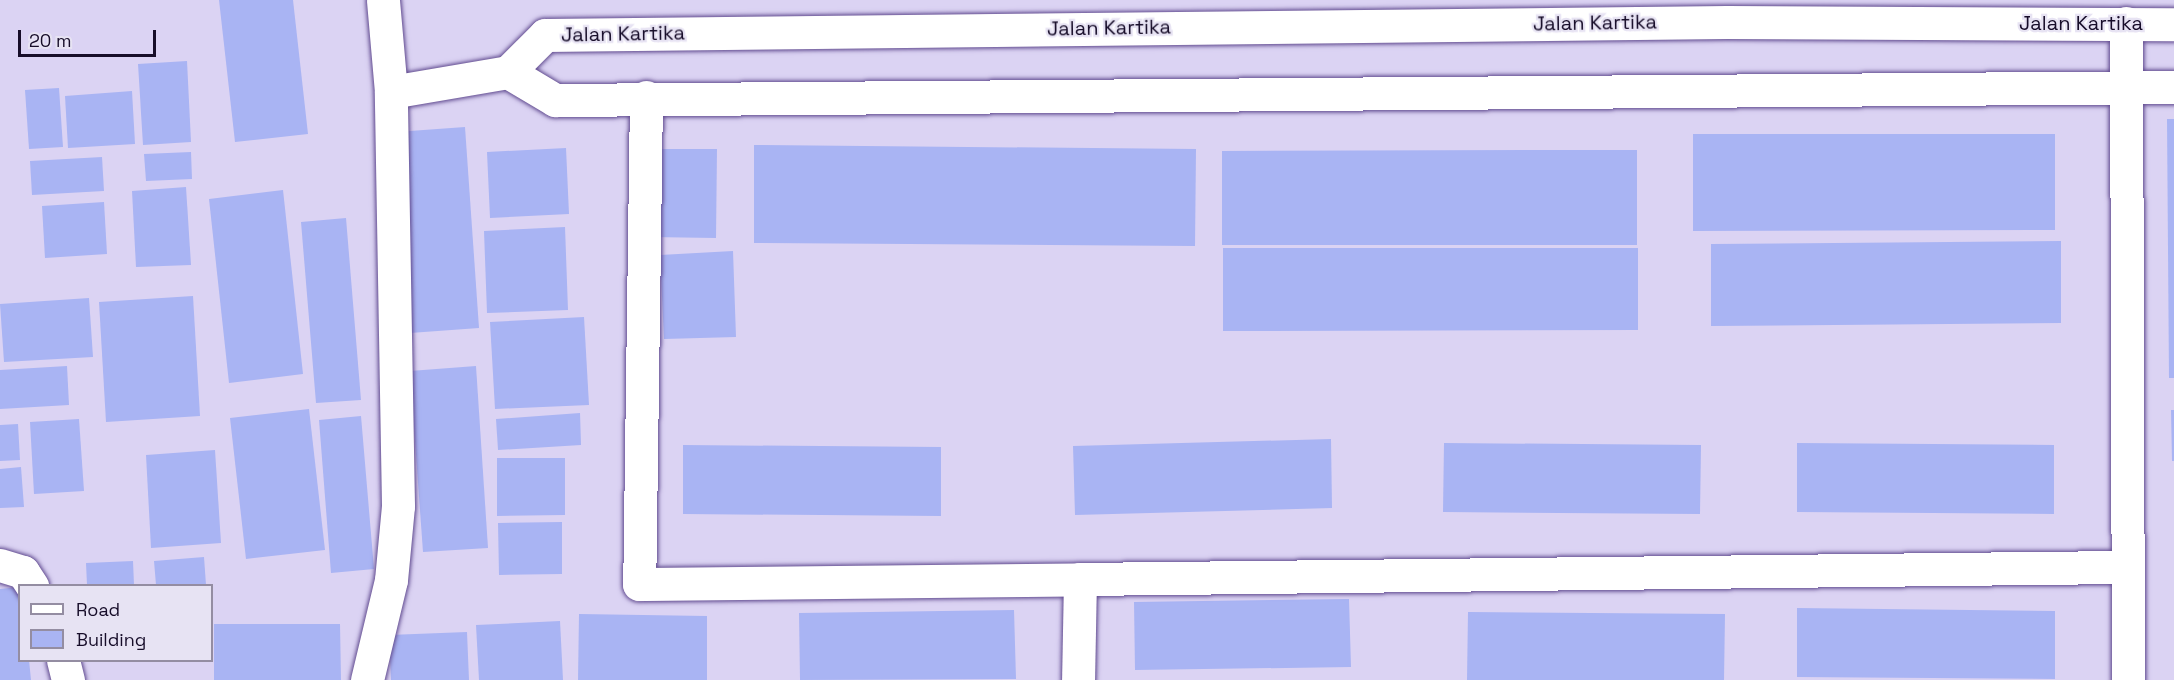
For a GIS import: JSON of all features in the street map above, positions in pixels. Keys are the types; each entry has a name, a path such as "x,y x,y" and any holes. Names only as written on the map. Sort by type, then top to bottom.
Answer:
{"street":[{"path":"367,680 391,580 398,506 391,92 383,0"},
{"name":"Jalan Kartika","path":"508,72 545,35 1727,22 2174,24"},
{"path":"2126,23 2128,680"},
{"path":"391,92 508,72 555,100 646,97 2174,87"},
{"path":"646,97 639,584 2127,567"},
{"path":"0,565 22,572 31,584"},
{"path":"1078,680 1080,579"},
{"path":"64,662 68,680"}],"building":[{"path":"219,0 293,0 308,134 235,142"},
{"path":"187,61 191,142 143,145 138,64"},
{"path":"59,88 63,147 29,149 25,90"},
{"path":"132,91 135,144 68,148 65,96"},
{"path":"2167,119 2174,119 2174,378 2169,378"},
{"path":"465,127 479,328 410,333 396,132"},
{"path":"1693,134 2055,134 2055,230 1693,231"},
{"path":"754,145 1196,149 1195,246 754,243"},
{"path":"566,148 569,214 490,218 487,152"},
{"path":"651,149 717,149 716,238 650,237"},
{"path":"1637,150 1637,245 1222,245 1222,151"},
{"path":"191,152 192,179 146,181 144,154"},
{"path":"102,157 104,191 32,195 30,161"},
{"path":"186,187 191,265 136,267 132,191"},
{"path":"283,190 303,374 229,383 209,199"},
{"path":"104,202 107,254 45,258 42,206"},
{"path":"346,218 361,400 316,403 301,222"},
{"path":"565,227 568,310 487,313 484,231"},
{"path":"2061,241 2061,323 1711,326 1711,244"},
{"path":"1223,248 1638,248 1638,330 1223,331"},
{"path":"733,251 736,337 664,339 660,255"},
{"path":"193,296 200,416 106,422 99,302"},
{"path":"89,298 93,357 4,362 0,304"},
{"path":"584,317 589,405 495,409 490,322"},
{"path":"67,366 69,405 0,409 0,370"},
{"path":"476,366 488,548 423,552 410,371"},
{"path":"309,409 325,550 246,559 230,418"},
{"path":"2171,410 2174,410 2174,461 2172,461"},
{"path":"580,413 581,445 498,450 496,419"},
{"path":"361,416 374,569 331,573 319,420"},
{"path":"79,419 84,491 34,494 30,422"},
{"path":"18,424 20,460 0,461 0,425"},
{"path":"1331,439 1332,508 1075,515 1073,446"},
{"path":"1444,443 1701,445 1700,514 1443,512"},
{"path":"1797,443 2054,445 2054,514 1797,512"},
{"path":"683,445 941,447 941,516 683,514"},
{"path":"215,450 221,543 151,548 146,455"},
{"path":"497,458 565,458 565,515 497,516"},
{"path":"21,467 24,507 0,508 0,469"},
{"path":"562,522 562,574 499,575 498,523"},
{"path":"204,557 206,584 156,584 154,561"},
{"path":"133,561 134,584 87,584 86,563"},
{"path":"18,587 18,662 29,662 31,680 0,680 0,589"},
{"path":"1349,599 1351,667 1135,670 1134,602"},
{"path":"1797,608 2055,611 2055,679 1797,677"},
{"path":"1014,610 1016,679 800,680 799,613"},
{"path":"1468,612 1725,614 1724,680 1467,680"},
{"path":"579,614 707,616 707,680 578,680"},
{"path":"560,621 563,680 479,680 476,625"},
{"path":"214,624 340,624 341,680 214,680"},
{"path":"467,632 469,680 391,680 389,635"}]}
